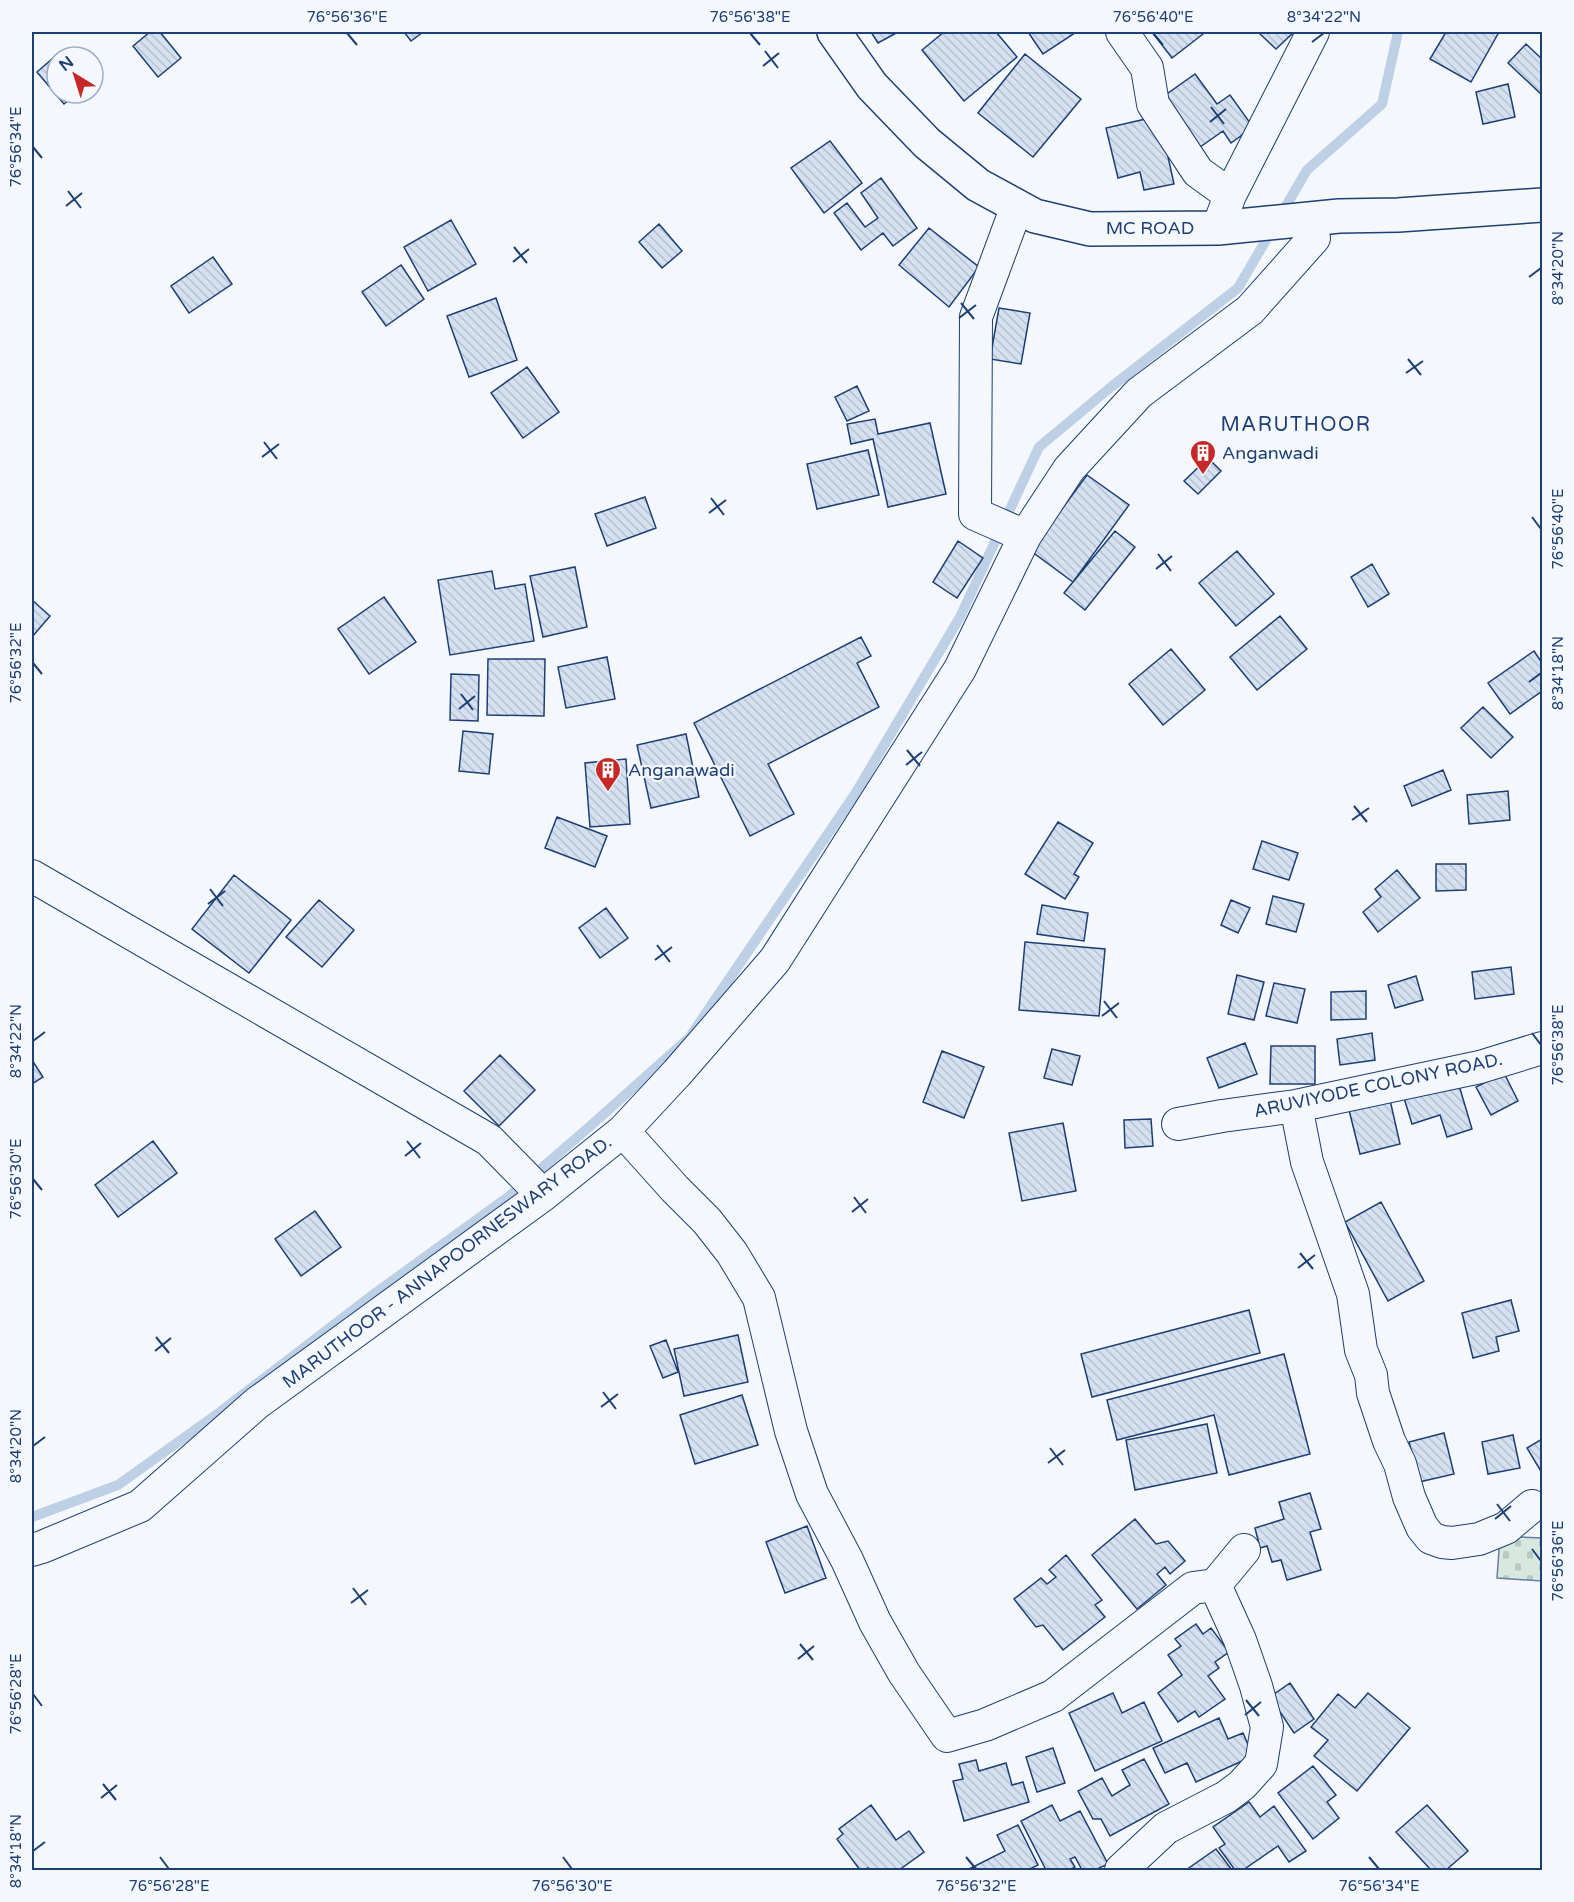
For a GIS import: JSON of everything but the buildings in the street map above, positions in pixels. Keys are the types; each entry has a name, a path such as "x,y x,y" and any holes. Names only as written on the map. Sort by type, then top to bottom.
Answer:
{"main road":[{"name":"MC ROAD","path":"834,32 872,86 927,143 978,185 1035,216 1090,229 1218,228 1340,216 1398,215 1542,205"}],"street":[{"path":"1122,32 1147,68 1153,104 1198,172 1230,195"},
{"path":"1218,228 1230,195 1313,32"},
{"path":"1017,206 976,317 975,514 1025,536"},
{"name":"MARUTHOOR - ANNAPOORNESWARY ROAD.","path":"32,1550 140,1506 257,1403 543,1195 623,1131 775,960 960,669 1025,536 1069,469 1138,393 1250,310 1314,238"},
{"path":"32,876 489,1140 543,1195"},
{"name":"ARUVIYODE COLONY ROAD.","path":"1178,1124 1296,1106 1480,1067 1542,1047"},
{"path":"1296,1106 1307,1162 1353,1294 1361,1350 1371,1375 1373,1393 1389,1441 1400,1464 1408,1497 1422,1527 1431,1538 1442,1542 1452,1543 1479,1539 1506,1528 1532,1506"},
{"path":"623,1131 706,1221 732,1253 759,1298 792,1431 812,1494 847,1560 875,1622 904,1673 947,1736 985,1725 1053,1696 1193,1588 1215,1585 1244,1550"},
{"path":"1121,1870 1166,1828 1226,1797 1242,1785 1261,1764 1267,1727 1240,1640 1215,1585"}],"green space":[{"path":"1500,1536 1542,1538 1541,1581 1497,1578"}],"waterway":[{"path":"32,1517 118,1485 220,1412 374,1294 508,1197 689,1038 855,794 960,617 1039,447 1111,387 1238,288 1307,170 1382,104 1398,32"}],"place":[{"name":"Anganwadi","path":"1203,476"},
{"name":"Anganawadi","path":"608,793"}],"district":[{"name":"MARUTHOOR","path":"1296,424"}]}
